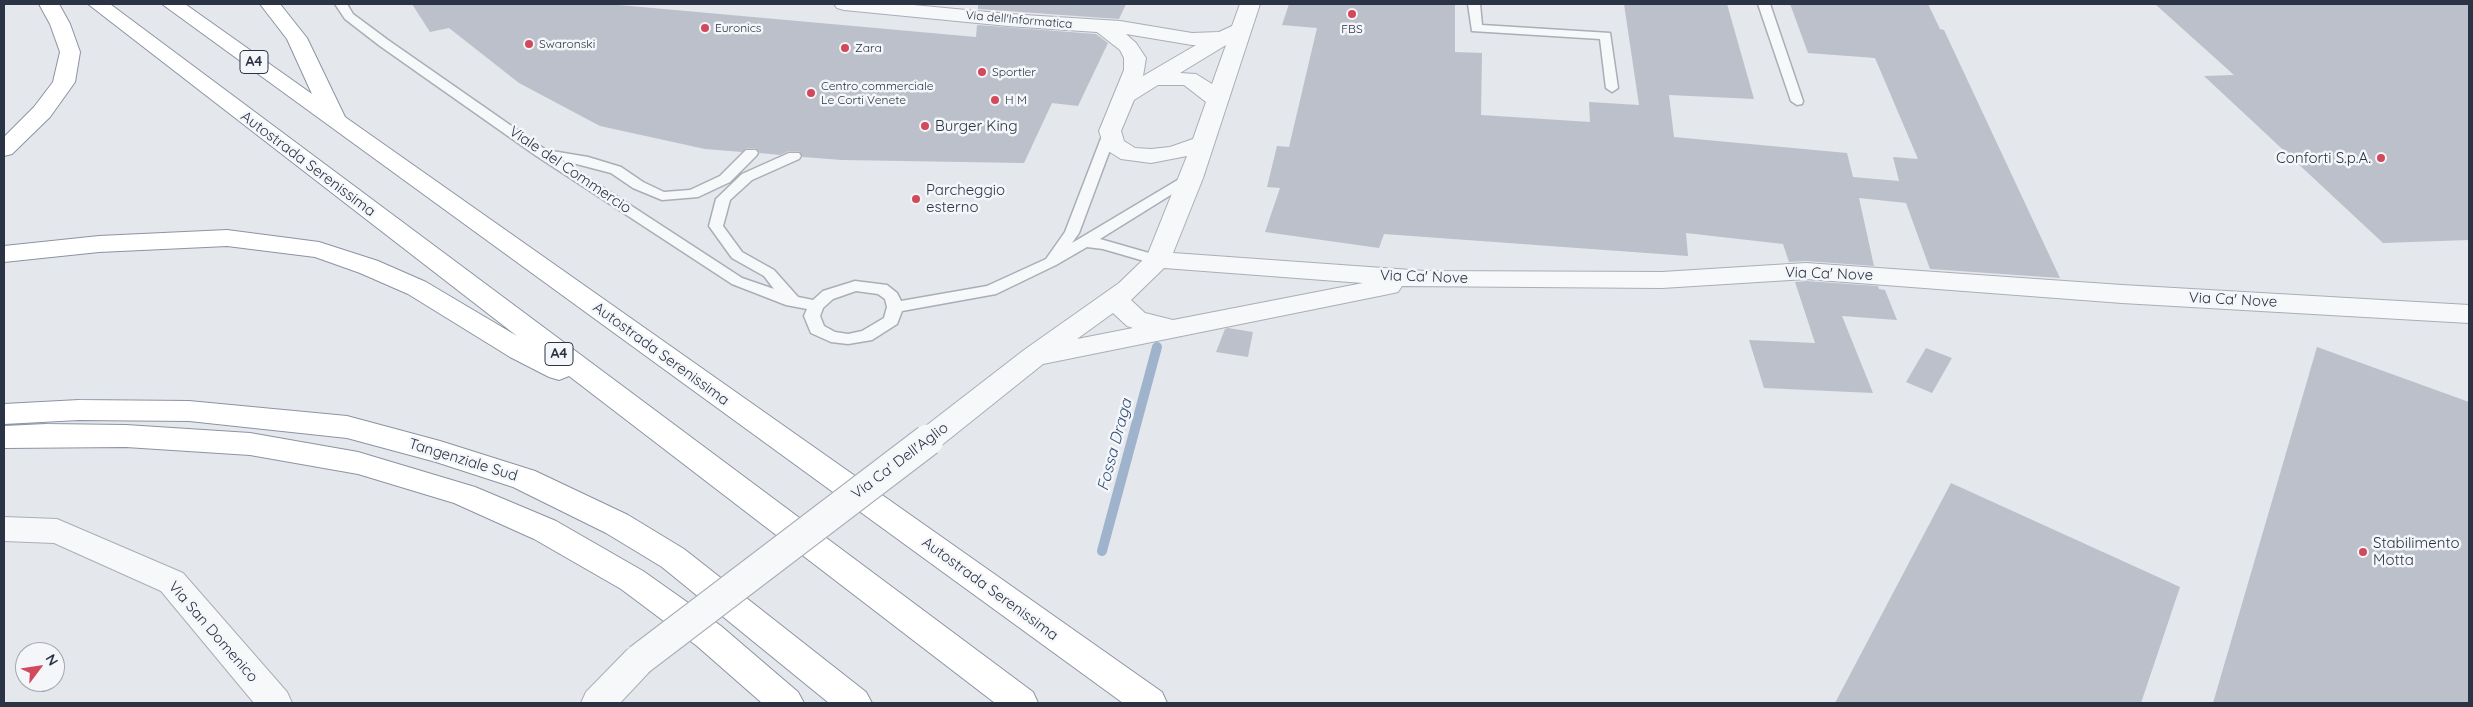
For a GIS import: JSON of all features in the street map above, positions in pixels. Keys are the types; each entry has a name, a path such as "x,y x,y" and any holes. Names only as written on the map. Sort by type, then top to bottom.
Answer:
{"highway":[{"path":"4,149 42,112 64,82 70,52 60,24 49,4"},
{"name":"Autostrada Serenissima","path":"98,4 1021,703"},
{"name":"Autostrada Serenissima","path":"172,4 1150,703"},
{"name":"A4","path":"270,4 297,38 335,121"},
{"name":"A4","path":"4,254 99,244 227,238 318,250 369,267 417,288 520,350 628,406"},
{"name":"Tangenziale Sud","path":"4,414 79,410 189,411 346,427 440,452 524,479 618,524 673,558 854,703"},
{"path":"4,438 46,435 126,436 250,444 358,463 464,495 545,530 632,580 709,636 786,703"}],"street":[{"name":"Via dell'Informatica","path":"844,4 1104,28 1120,27 1192,39 1232,34"},
{"path":"1158,260 1203,143 1217,100 1232,34 1250,4"},
{"path":"1104,28 1129,47 1135,58 1135,70 1110,131 1113,144 1129,154 1150,156 1174,153 1203,143"},
{"path":"1125,96 1232,34"},
{"path":"1155,79 1188,79 1205,89 1217,100"},
{"name":"Via Ca' Nove","path":"1158,260 1425,279 1662,280 1806,271 2122,294 2469,314"},
{"name":"Via Ca' Dell'Aglio","path":"598,703 639,660 1034,357 1115,299 1158,260"},
{"path":"1034,357 1425,279"},
{"path":"1115,299 1136,320 1172,329"},
{"name":"Via San Domenico","path":"4,529 57,531 172,582 275,703"}],"lane":[{"name":"Viale del Commercio","path":"341,4 349,16 384,43 540,152 737,281 792,301 816,306"},
{"path":"1474,4 1476,28 1606,36 1612,88"},
{"path":"1764,4 1797,101"},
{"path":"1051,262 1072,234 1110,131"},
{"path":"540,152 588,161 616,170 638,186 662,196 693,194 724,179 751,153"},
{"path":"792,301 768,273 737,255 716,226 723,198 747,177 794,156"},
{"path":"895,307 991,290 1051,262 1191,178"},
{"path":"1085,242 1104,244 1158,260"},
{"path":"870,286 882,289 892,297 895,307 890,320 880,329 866,336 848,339 831,337 817,329 812,316 816,306 828,295 842,288 870,286"}],"building":[{"name":"Centro commerciale Le Corti Venete","path":"412,4 608,4 976,37 977,25 1096,34 1108,43 1078,106 1052,103 1024,163 842,160 803,157 799,151 789,151 780,155 760,153 756,148 746,148 742,152 705,149 600,126 519,83 449,28 430,32"},
{"path":"978,4 1126,4 1119,19 978,9"},
{"path":"1289,4 1455,4 1455,52 1482,53 1481,115 1590,122 1589,102 1639,105 1624,4 1727,4 1754,99 1669,95 1674,137 1847,153 1853,177 1899,181 1893,157 1918,159 1875,58 1808,53 1790,4 1928,4 1940,29 1944,30 2060,278 1930,269 1906,203 1859,198 1874,266 1806,261 1789,262 1783,244 1686,233 1688,256 1384,234 1379,248 1265,232 1280,188 1267,187 1277,146 1289,147 1317,28 1282,25"},
{"name":"Conforti S.p.A.","path":"2155,4 2469,4 2469,240 2383,243 2204,76 2234,75"},
{"path":"1806,281 1878,286 1879,289 1885,290 1897,320 1842,316 1873,393 1764,388 1749,340 1815,343 1795,282"},
{"path":"1225,329 1253,332 1248,357 1216,352"},
{"name":"Stabilimento Motta","path":"2317,347 2469,402 2469,703 2213,703"},
{"path":"1926,348 1952,358 1932,393 1906,382"},
{"path":"1951,483 2180,587 2141,703 1835,703"}],"waterway":[{"name":"Fossa Draga","path":"1102,551 1157,347"}],"place":[{"name":"FBS","path":"1352,14"},
{"name":"Euronics","path":"705,28"},
{"name":"Swaronski","path":"529,44"},
{"name":"Zara","path":"845,48"},
{"name":"Sportler","path":"982,72"},
{"name":"Centro commerciale Le Corti Venete","path":"811,93"},
{"name":"H M","path":"995,100"},
{"name":"Burger King","path":"925,126"},
{"name":"Conforti S.p.A.","path":"2381,158"},
{"name":"Parcheggio esterno","path":"916,199"},
{"name":"Stabilimento Motta","path":"2363,552"}]}
